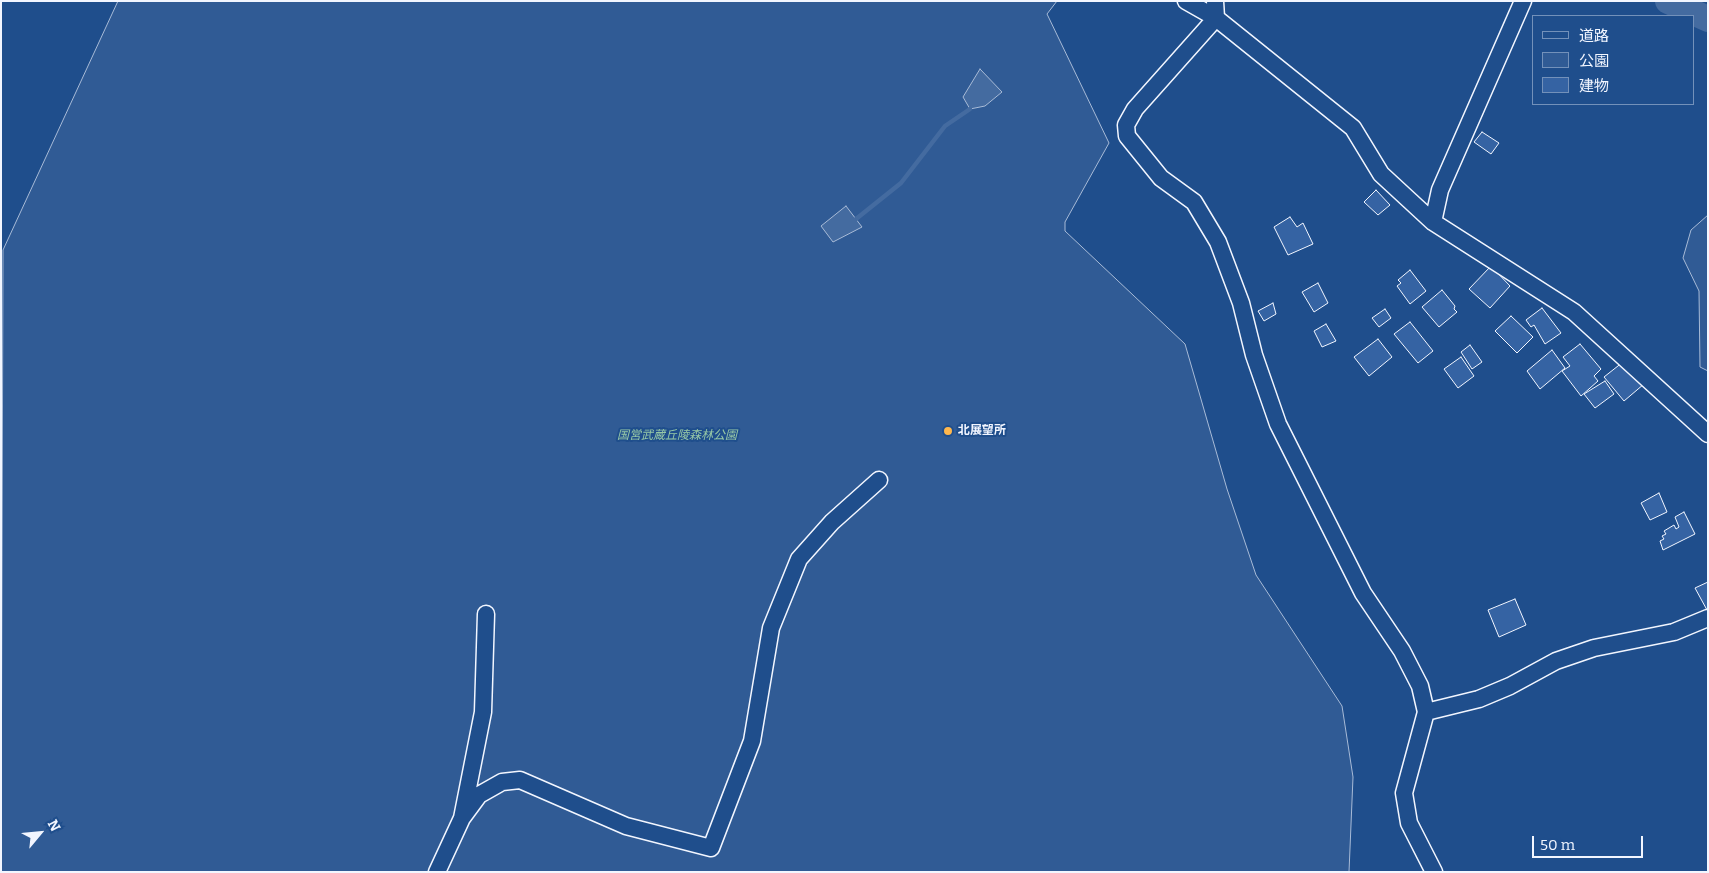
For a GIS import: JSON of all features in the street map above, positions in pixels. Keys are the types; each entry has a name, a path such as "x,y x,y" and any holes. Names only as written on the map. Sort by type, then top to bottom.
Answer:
{"street":[{"path":"1186,1 1216,18 1353,128 1381,174 1433,222 1574,312 1708,434"},
{"path":"1216,1 1216,18 1135,109 1126,125 1127,136 1161,178 1194,202 1218,242 1241,303 1254,355 1278,424 1363,592 1406,660 1420,686 1426,712 1404,793 1409,823 1434,872"},
{"path":"1433,222 1440,190 1523,1"},
{"path":"437,872 462,818 479,795 502,782 520,780 626,826 711,848 752,741 771,628 799,559 832,522 879,480"},
{"path":"462,818 483,712 486,618"},
{"path":"1426,712 1478,699 1510,686 1556,661 1594,648 1674,632 1708,618"}],"green space":[{"name":"国営武蔵丘陵森林公園","path":"118,1 1057,1 1047,14 1109,143 1065,222 1065,231 1185,344 1227,489 1256,575 1342,706 1353,777 1349,872 1,872 3,250"},
{"path":"1708,215 1708,371 1700,367 1699,291 1683,258 1691,230"}],"shaded area":[{"path":"980,69 1002,92 985,106 970,109 963,97"},
{"path":"846,206 862,227 833,242 821,226"}],"building":[{"path":"1482,132 1499,143 1491,154 1474,142"},
{"path":"1376,190 1390,205 1378,215 1364,202"},
{"path":"1290,217 1297,227 1303,223 1313,244 1288,255 1274,227"},
{"path":"1491,266 1510,286 1490,308 1469,289"},
{"path":"1410,270 1426,291 1410,304 1397,286 1401,283 1398,280"},
{"path":"1318,283 1328,303 1314,312 1302,292"},
{"path":"1442,290 1455,306 1454,309 1457,312 1439,327 1422,307"},
{"path":"1273,303 1276,314 1264,321 1258,311"},
{"path":"1542,308 1561,333 1545,344 1534,325 1531,327 1526,320"},
{"path":"1385,309 1391,318 1379,327 1372,318"},
{"path":"1511,316 1533,337 1517,353 1495,331"},
{"path":"1410,322 1433,351 1418,363 1394,334"},
{"path":"1326,324 1336,341 1322,347 1314,331"},
{"path":"1378,339 1392,357 1369,376 1354,357"},
{"path":"1580,344 1601,369 1594,376 1598,381 1581,396 1562,371 1570,366 1563,357"},
{"path":"1470,345 1482,362 1472,369 1461,352"},
{"path":"1552,350 1565,368 1540,389 1527,371"},
{"path":"1461,357 1474,376 1458,388 1444,369"},
{"path":"1623,362 1644,384 1624,401 1604,377"},
{"path":"1605,381 1614,394 1595,408 1584,394"},
{"path":"1659,493 1667,512 1650,520 1641,503"},
{"path":"1684,512 1695,534 1663,550 1660,541 1664,539 1662,536 1666,534 1664,531 1674,525 1676,529 1679,527 1675,517"},
{"path":"1708,582 1708,610 1707,610 1695,588"},
{"path":"1515,599 1526,625 1499,637 1488,610"}],"waterway":[{"path":"1668,1 1708,19"},
{"path":"856,219 901,183 945,126 970,109"}],"place":[{"name":"北展望所","path":"948,431"}]}
